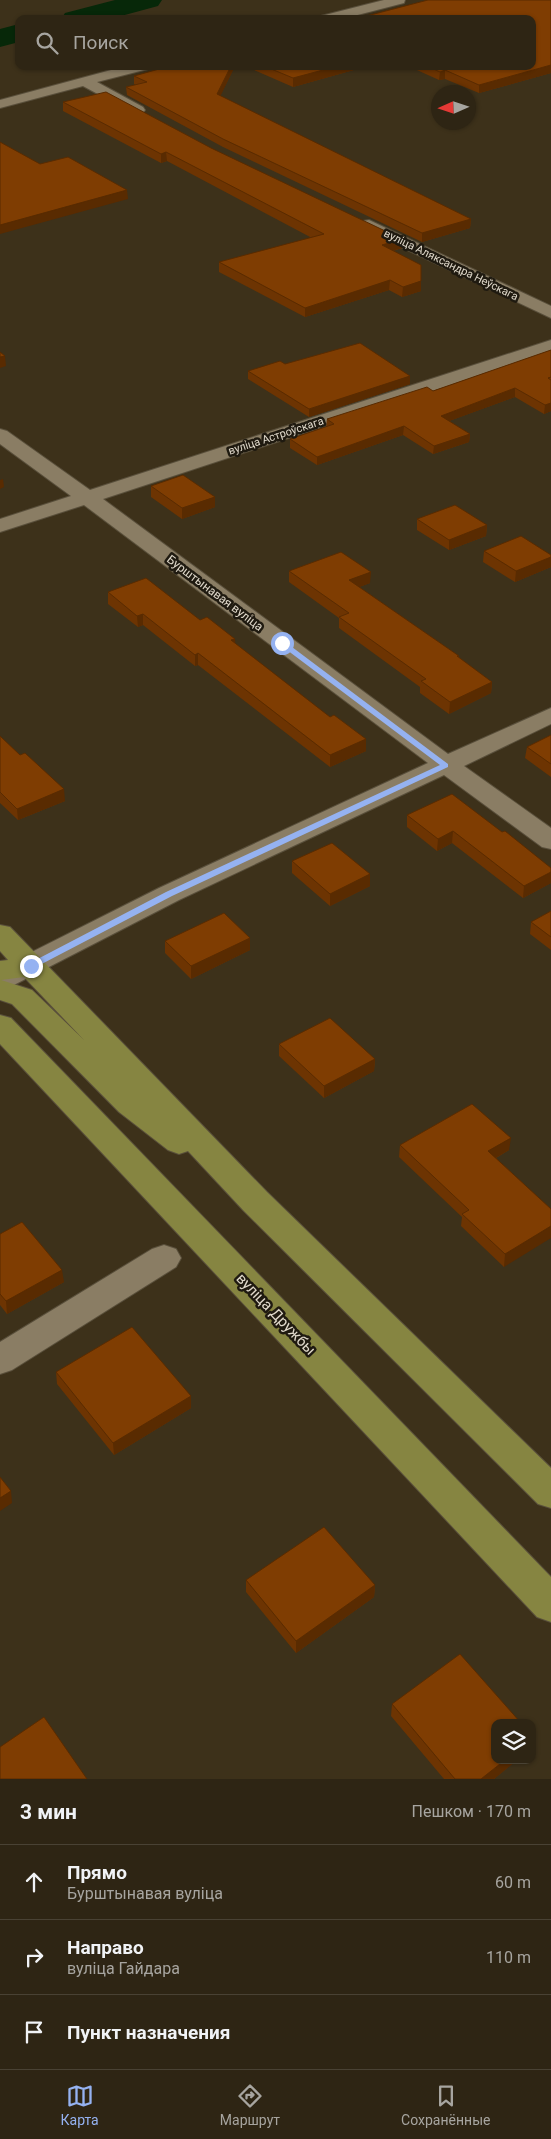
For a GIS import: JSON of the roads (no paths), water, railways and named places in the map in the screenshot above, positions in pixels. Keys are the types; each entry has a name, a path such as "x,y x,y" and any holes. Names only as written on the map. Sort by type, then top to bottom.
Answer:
{"main road":[{"path":"0,934 255,1201 551,1492"},
{"path":"0,971 31,966"},
{"path":"0,990 22,997 130,1104 255,1201"},
{"name":"вуліца Дружбы","path":"0,1025 551,1604"}],"street":[{"path":"341,15 399,0"},
{"path":"0,104 127,70"},
{"path":"84,81 151,117"},
{"name":"вуліца Аляксандра Неўскага","path":"351,217 551,313"},
{"name":"вуліца Астроўскага","path":"0,526 551,346"},
{"name":"Бурштынавая вуліца","path":"0,435 88,497 445,765 551,841"},
{"path":"0,980 31,966 169,894 551,715"},
{"path":"0,1360 164,1258"}],"waterway":[{"path":"90,15 148,0"},
{"path":"0,38 15,34"}]}
